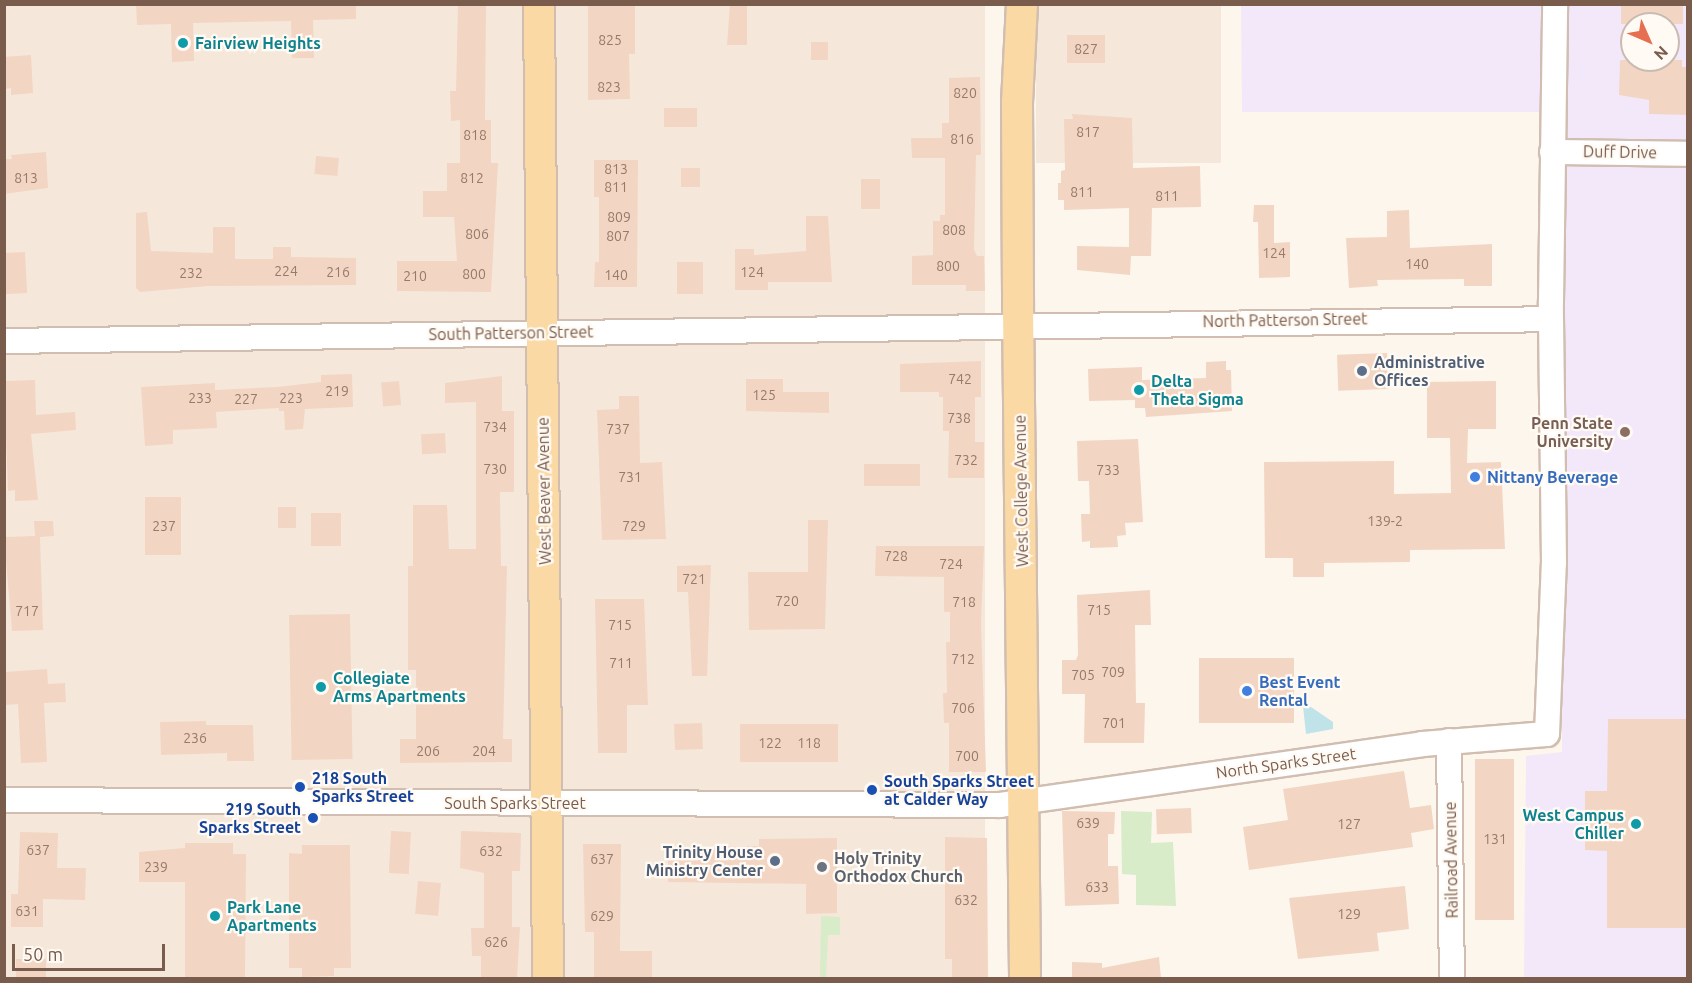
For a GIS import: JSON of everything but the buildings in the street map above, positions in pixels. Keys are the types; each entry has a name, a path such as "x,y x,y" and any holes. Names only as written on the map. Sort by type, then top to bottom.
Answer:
{"main road":[{"name":"West Beaver Avenue","path":"539,4 548,978"},
{"path":"1007,4 1017,102"},
{"name":"West College Avenue","path":"1022,4 1017,102 1018,325 1026,801 1025,978"}],"street":[{"path":"1551,319 1555,4"},
{"name":"Duff Drive","path":"1552,152 1688,154"},
{"name":"North Patterson Street","path":"1018,325 1551,319"},
{"name":"North Sparks Street","path":"1026,801 1449,741 1547,735 1554,563 1551,319"},
{"name":"South Patterson Street","path":"4,341 1018,325"},
{"name":"Railroad Avenue","path":"1449,741 1452,978"},
{"name":"South Sparks Street","path":"4,800 1000,805 1026,801"}],"shaded area":[{"path":"5,5 985,5 985,978 5,978"},
{"path":"1036,5 1221,5 1221,163 1036,163"},
{"name":"Penn State University","path":"1241,5 1687,5 1687,978 1524,978 1526,756 1562,752 1563,112 1242,112"}],"green space":[{"path":"1121,811 1152,812 1151,843 1173,842 1176,906 1136,905 1136,875 1122,874"},
{"path":"821,916 840,917 840,935 828,935 826,978 820,978"}],"water":[{"path":"1303,706 1311,707 1333,722 1333,729 1306,734"}],"place":[{"name":"Fairview Heights","path":"183,43"},
{"name":"Administrative Offices","path":"1362,371"},
{"name":"Delta Theta Sigma","path":"1139,390"},
{"name":"Penn State University","path":"1625,432"},
{"name":"Nittany Beverage","path":"1475,477"},
{"name":"Collegiate Arms Apartments","path":"321,687"},
{"name":"Best Event Rental","path":"1247,691"},
{"name":"218 South Sparks Street","path":"300,787"},
{"name":"South Sparks Street at Calder Way","path":"872,790"},
{"name":"219 South Sparks Street","path":"313,818"},
{"name":"West Campus Chiller","path":"1636,824"},
{"name":"Trinity House Ministry Center","path":"775,861"},
{"name":"Holy Trinity Orthodox Church","path":"822,867"},
{"name":"Park Lane Apartments","path":"215,916"}]}
